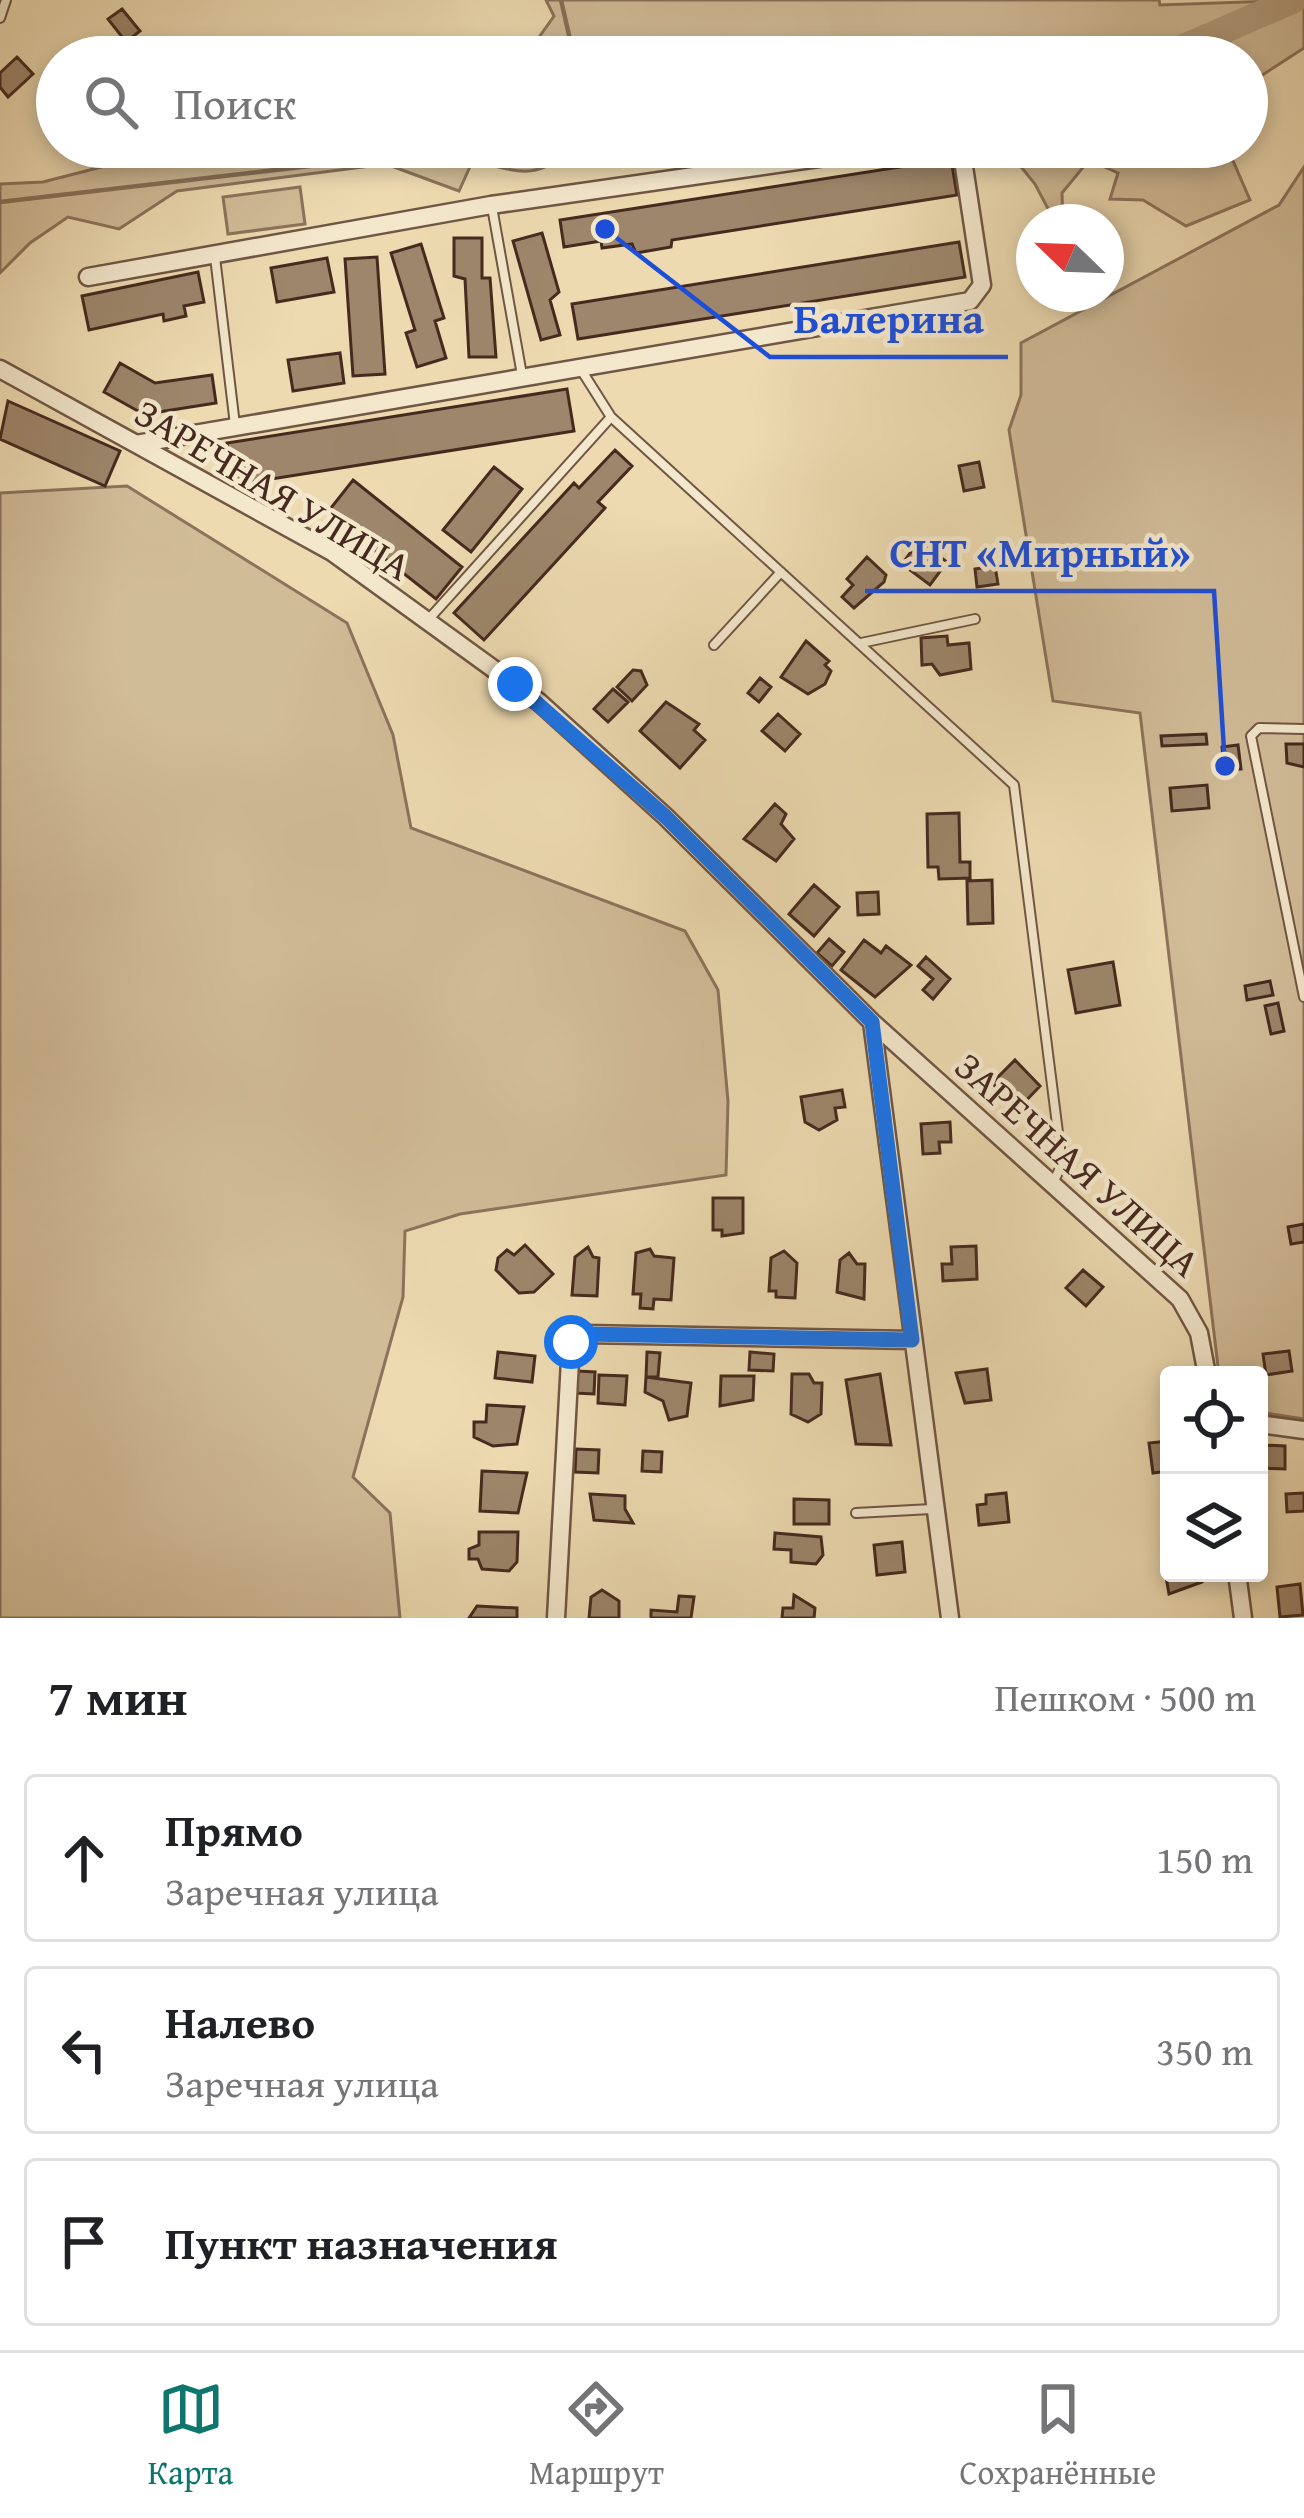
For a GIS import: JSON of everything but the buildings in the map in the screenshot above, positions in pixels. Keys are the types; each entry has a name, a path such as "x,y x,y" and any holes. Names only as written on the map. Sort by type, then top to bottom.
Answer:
{"street":[{"path":"88,277 491,205 749,168"},
{"path":"136,444 970,301 982,285 964,168"},
{"name":"ЗАРЕЧНАЯ УЛИЦА","path":"0,369 332,552 539,702 666,817 872,1022 1180,1299 1199,1333 1205,1366"},
{"path":"872,1022 950,1618"},
{"path":"556,1618 571,1342 583,1334 912,1340"},
{"path":"1268,1426 1304,1432"},
{"path":"1238,1582 1243,1618"}],"lane":[{"path":"0,18 7,0"},
{"path":"491,205 522,377"},
{"path":"214,255 235,425"},
{"path":"580,368 611,417 1014,785 1062,1164 1054,1183"},
{"path":"428,620 611,417"},
{"path":"714,645 782,572"},
{"path":"860,643 975,619"},
{"path":"1304,729 1259,728 1251,736 1304,997"},
{"path":"856,1514 935,1509"}],"shaded area":[{"path":"546,0 1159,0 1160,5 1304,0 1304,48 1268,71 1268,36 540,36 554,16"},
{"path":"1304,167 1304,1419 1268,1413 1268,1366 1218,1366 1140,713 1053,701 1009,430 1021,395 1021,343 1079,312 1124,312 1124,288 1279,205"},
{"path":"97,168 355,168 177,191 119,229 68,217 30,243 0,273 0,184 43,182"},
{"path":"397,168 469,168 459,191"},
{"path":"1022,168 1082,168 1062,193 1062,204 1046,204"},
{"path":"1107,168 1236,168 1250,200 1186,226 1143,200 1110,199 1118,173"},
{"path":"300,187 305,224 228,234 223,197"},
{"path":"127,486 347,623 393,735 411,828 685,931 718,990 728,1101 726,1175 460,1214 405,1231 403,1297 353,1477 390,1513 400,1618 0,1618 0,493"}],"waterway":[{"path":"561,0 569,36"},
{"path":"1210,36 1293,0"},
{"path":"0,202 294,168"}],"place":[{"name":"Балерина","path":"605,229"},
{"name":"СНТ «Мирный»","path":"1225,766"}],"route":[{"path":"515,684 666,817 872,1022 912,1340 583,1334 571,1342"}]}
